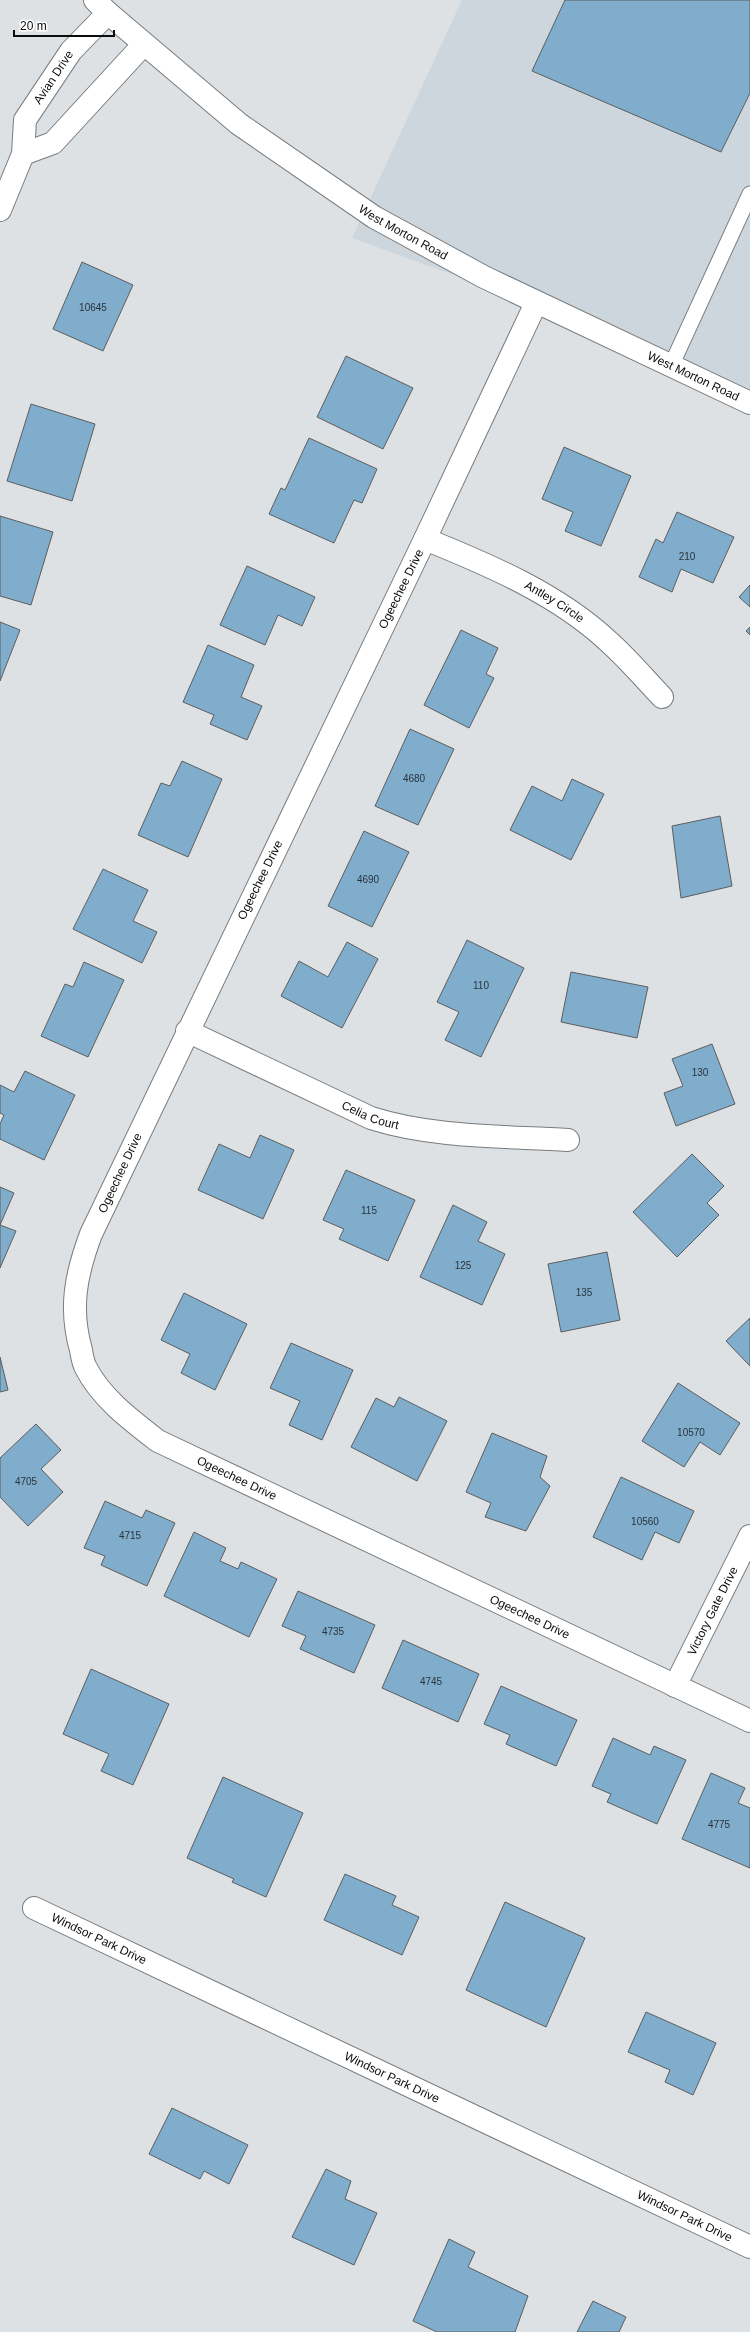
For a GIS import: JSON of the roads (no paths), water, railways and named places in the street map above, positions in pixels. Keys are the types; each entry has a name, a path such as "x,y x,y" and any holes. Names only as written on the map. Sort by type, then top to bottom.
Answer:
{"street":[{"name":"West Morton Road","path":"101,6 239,124 374,217 484,277 536,303 750,402"},
{"name":"Avian Drive","path":"0,210 23,154 25,120 101,6"},
{"path":"23,154 53,143 144,44"},
{"name":"Ogeechee Drive","path":"536,303 425,539 91,1234 79,1267 74,1304 77,1336 86,1368 104,1393 131,1420 158,1441 750,1721"},
{"name":"Antley Circle","path":"425,539 479,561 548,596 609,641 662,697"},
{"name":"Celia Court","path":"187,1032 371,1118 392,1124 418,1130 568,1140"},
{"name":"Victory Gate Drive","path":"674,1686 750,1536"},
{"name":"Windsor Park Drive","path":"34,1908 750,2247"}],"lane":[{"path":"671,366 750,194"}]}
